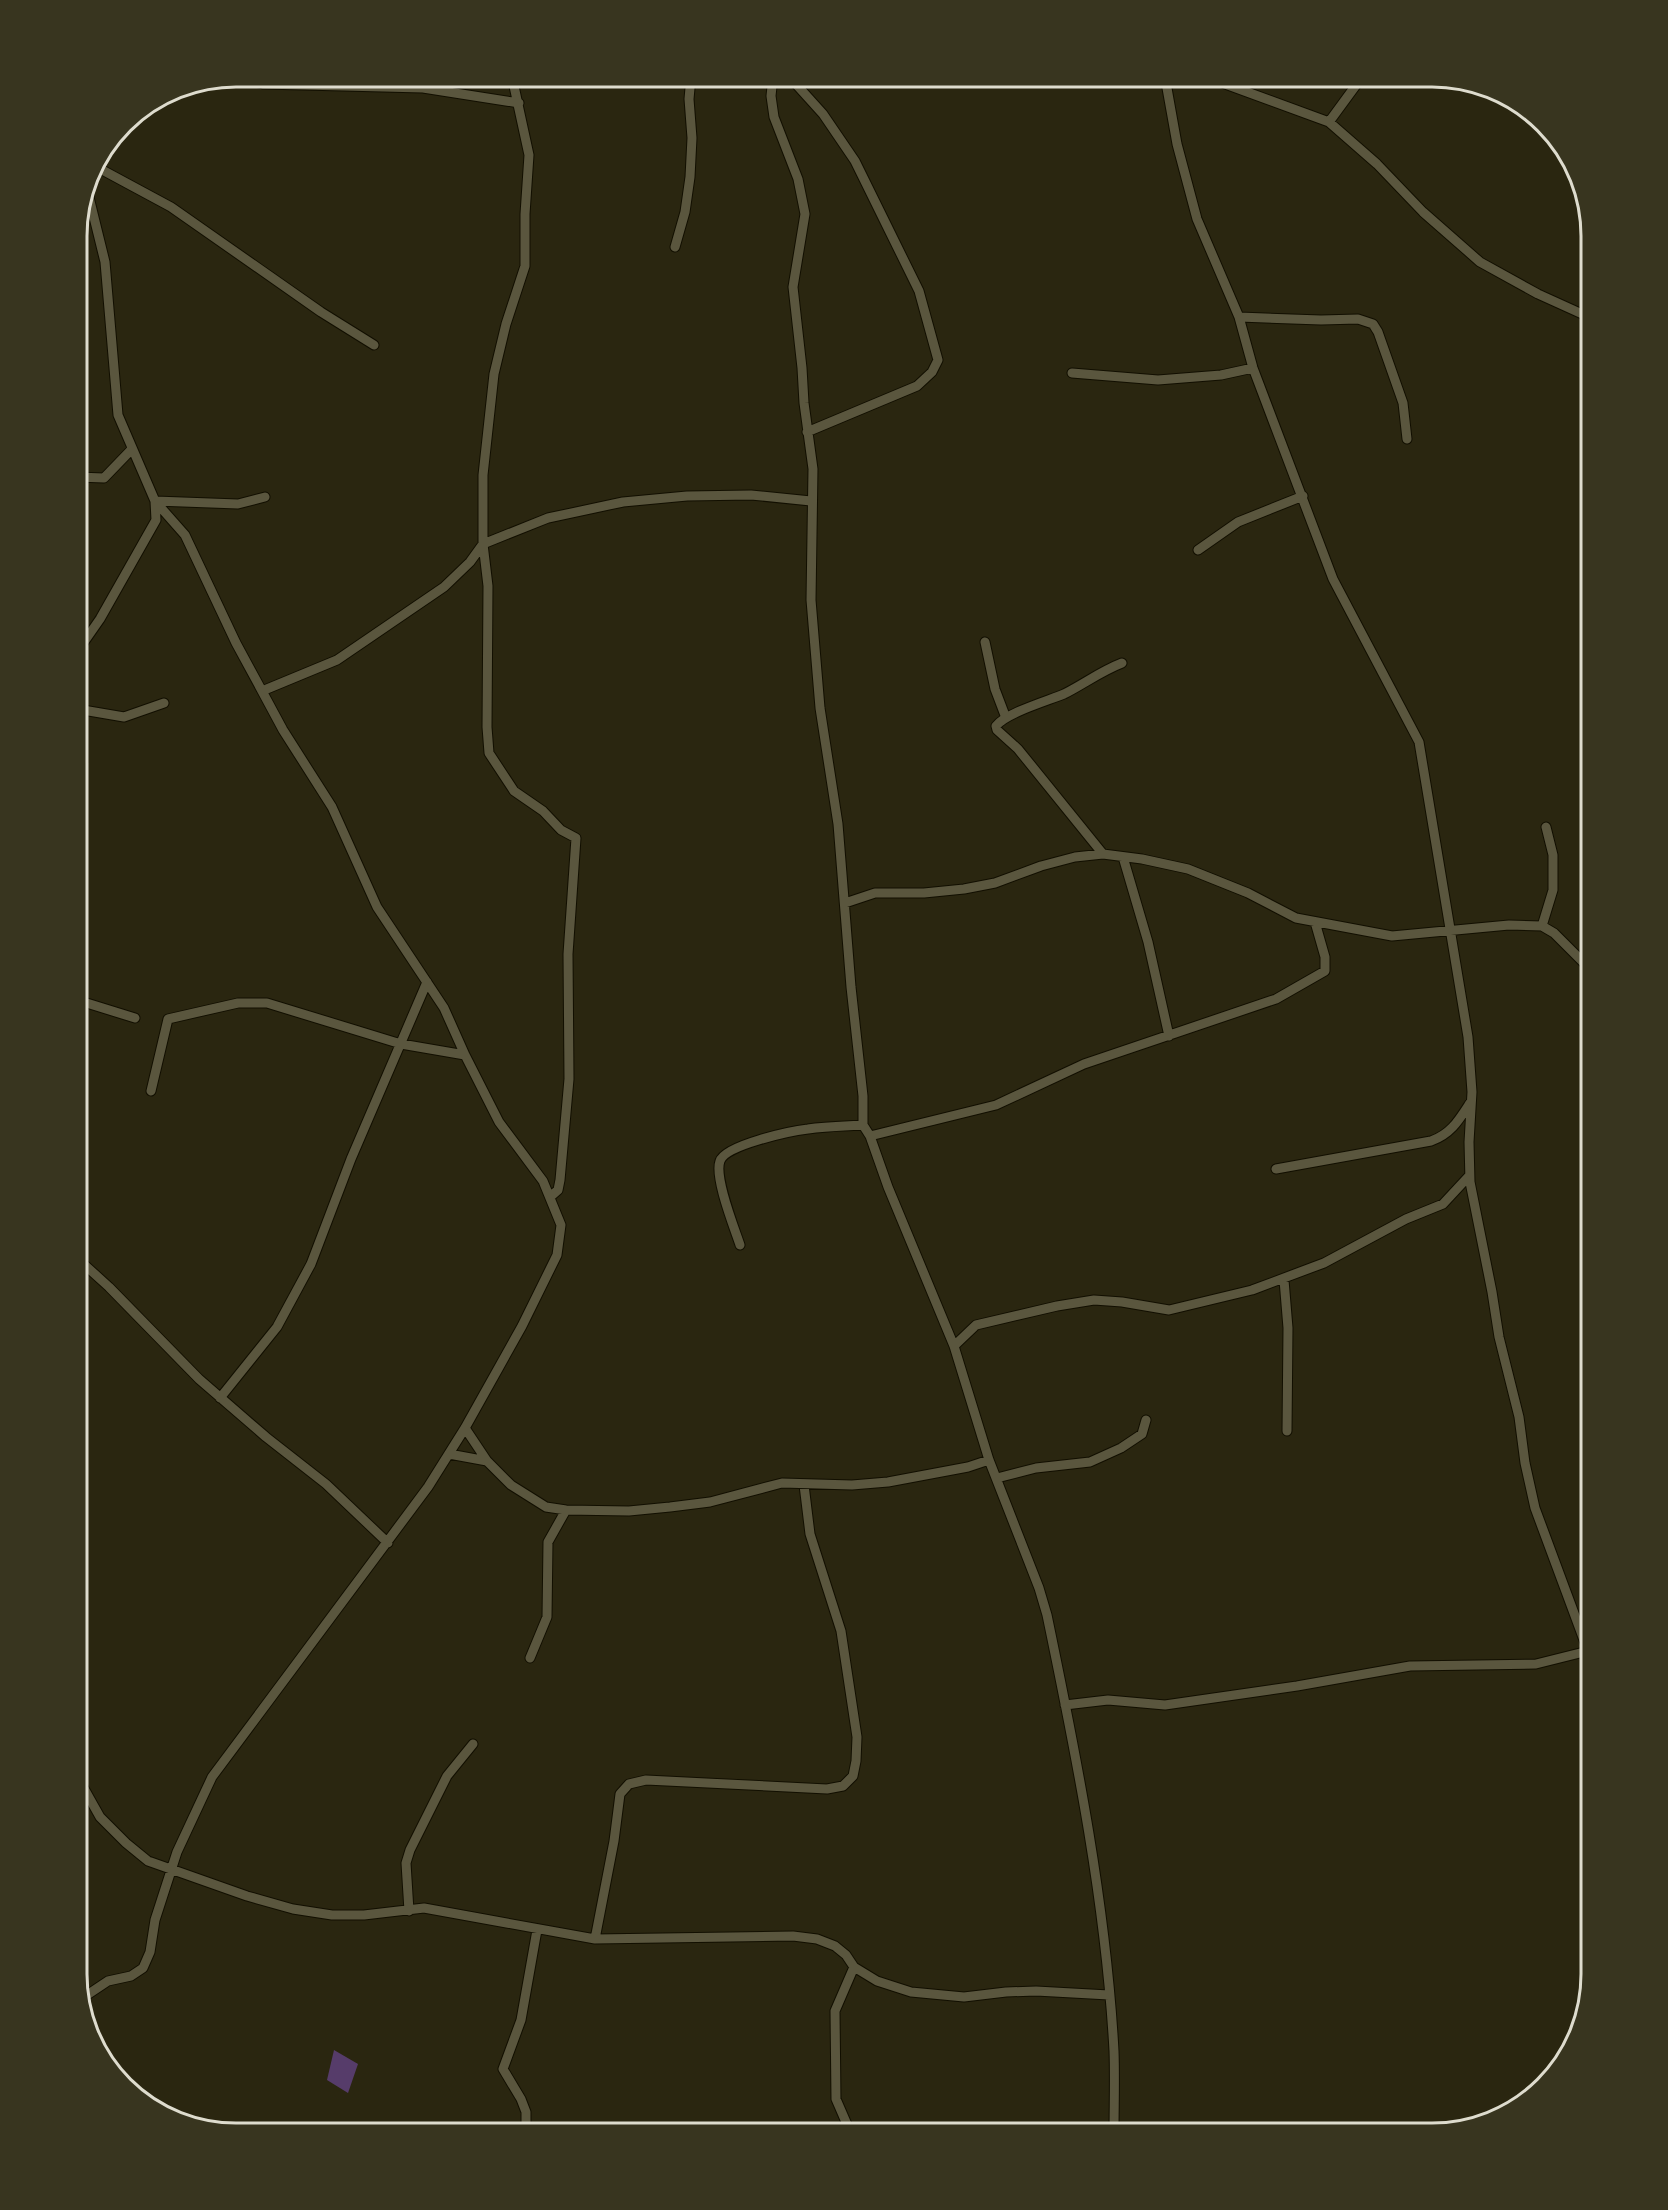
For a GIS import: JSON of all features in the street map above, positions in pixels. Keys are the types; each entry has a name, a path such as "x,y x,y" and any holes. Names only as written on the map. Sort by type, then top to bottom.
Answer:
{"street":[{"path":"383,87 423,88 519,103"},
{"path":"515,87 529,155 525,214 525,266 506,324 494,374 483,475 483,544 488,586 487,727 489,753 514,791 543,811 561,830 576,838 568,954 569,1079 560,1180 558,1190 550,1197"},
{"path":"675,247 685,212 690,177 692,138 690,87"},
{"path":"772,87 774,117 798,179 805,214 793,287 807,432 813,469 812,600 820,708 838,824 851,987 863,1096 863,1125 870,1136 888,1187 954,1346 989,1460 1039,1588 1047,1615 1094,1867 1114,2052 1114,2123"},
{"path":"799,87 823,114 855,161 919,291 938,360 932,372 917,387 807,432"},
{"path":"1167,87 1177,144 1197,219 1239,317 1253,368 1333,579 1419,742 1468,1037 1471,1101 1469,1176 1499,1337 1519,1417 1525,1463 1535,1508 1581,1631"},
{"path":"1233,87 1329,122 1377,164 1423,212 1480,262 1538,294 1581,313"},
{"path":"1329,122 1355,87"},
{"path":"103,170 171,207 321,312 374,345"},
{"path":"87,638 156,520 155,501 146,475 118,415 105,262 91,204"},
{"path":"1239,317 1358,319 1373,324 1399,387 1407,439"},
{"path":"1072,373 1158,380 1221,375 1253,368"},
{"path":"87,477 104,478 132,449"},
{"path":"262,691 337,660 444,587 470,562 483,544 548,518 623,502 687,496 751,495 811,501"},
{"path":"1198,550 1238,522 1302,496"},
{"path":"155,501 238,504 265,497"},
{"path":"88,1994 108,1981 131,1976 143,1968 150,1952 155,1920 177,1852 212,1778 388,1543 449,1454 522,1326 557,1255 561,1225 543,1181 499,1122 444,1008 377,907 332,807 283,730 236,643 185,536 155,501"},
{"path":"985,642 994,689 1006,718"},
{"path":"1103,854 1018,749 997,730 999,723 1006,718 1065,693 1104,670 1122,663"},
{"path":"87,711 124,717 164,703"},
{"path":"1542,926 1553,890 1553,855 1546,827"},
{"path":"845,903 875,893 924,893 964,889 994,883 1041,866 1075,857 1103,854 1188,869 1248,893 1296,918 1392,936 1509,925 1542,926 1554,933 1581,959"},
{"path":"1123,856 1148,942 1169,1036"},
{"path":"870,1136 996,1105 1084,1064 1276,999 1325,971 1325,957 1315,922"},
{"path":"220,1398 277,1327 311,1264 351,1159 427,982"},
{"path":"87,1003 135,1018"},
{"path":"152,1091 168,1019 238,1003 267,1003 401,1044 465,1055"},
{"path":"1276,1169 1444,1137 1456,1125 1471,1101"},
{"path":"740,1245 719,1179 720,1159 725,1153 764,1139 808,1129 863,1125"},
{"path":"954,1346 976,1325 1057,1306 1094,1300 1169,1310 1226,1298 1284,1280 1324,1263 1406,1219 1443,1204 1469,1176"},
{"path":"87,1267 199,1379 266,1437 326,1484 388,1543"},
{"path":"1284,1280 1288,1328 1287,1431"},
{"path":"997,1478 1036,1468 1090,1462 1121,1448 1142,1434 1146,1420"},
{"path":"465,1428 487,1461 511,1485 546,1507 566,1510 639,1510 710,1502 782,1483 852,1485 888,1482 968,1467 989,1460"},
{"path":"449,1454 487,1461"},
{"path":"595,1939 612,1852 620,1794 629,1784 646,1780 827,1789 843,1786 853,1776 857,1737 841,1631 810,1534 804,1485"},
{"path":"530,1658 547,1617 548,1542 566,1510"},
{"path":"1065,1705 1108,1700 1165,1705 1297,1686 1410,1666 1536,1664 1581,1656"},
{"path":"409,1911 406,1863 410,1850 447,1776 473,1744"},
{"path":"87,1795 100,1817 148,1861 247,1896 293,1909 364,1915 424,1908 595,1939 793,1936 817,1939 836,1946 854,1968 892,1987 935,1995 964,1997 1036,1991 1109,1995"},
{"path":"526,2123 526,2112 521,2099 503,2068 521,2020 537,1930"},
{"path":"846,2123 836,2099 835,2011 854,1968"}],"shaded area":[{"path":"334,2050 358,2064 348,2093 327,2080"}]}
